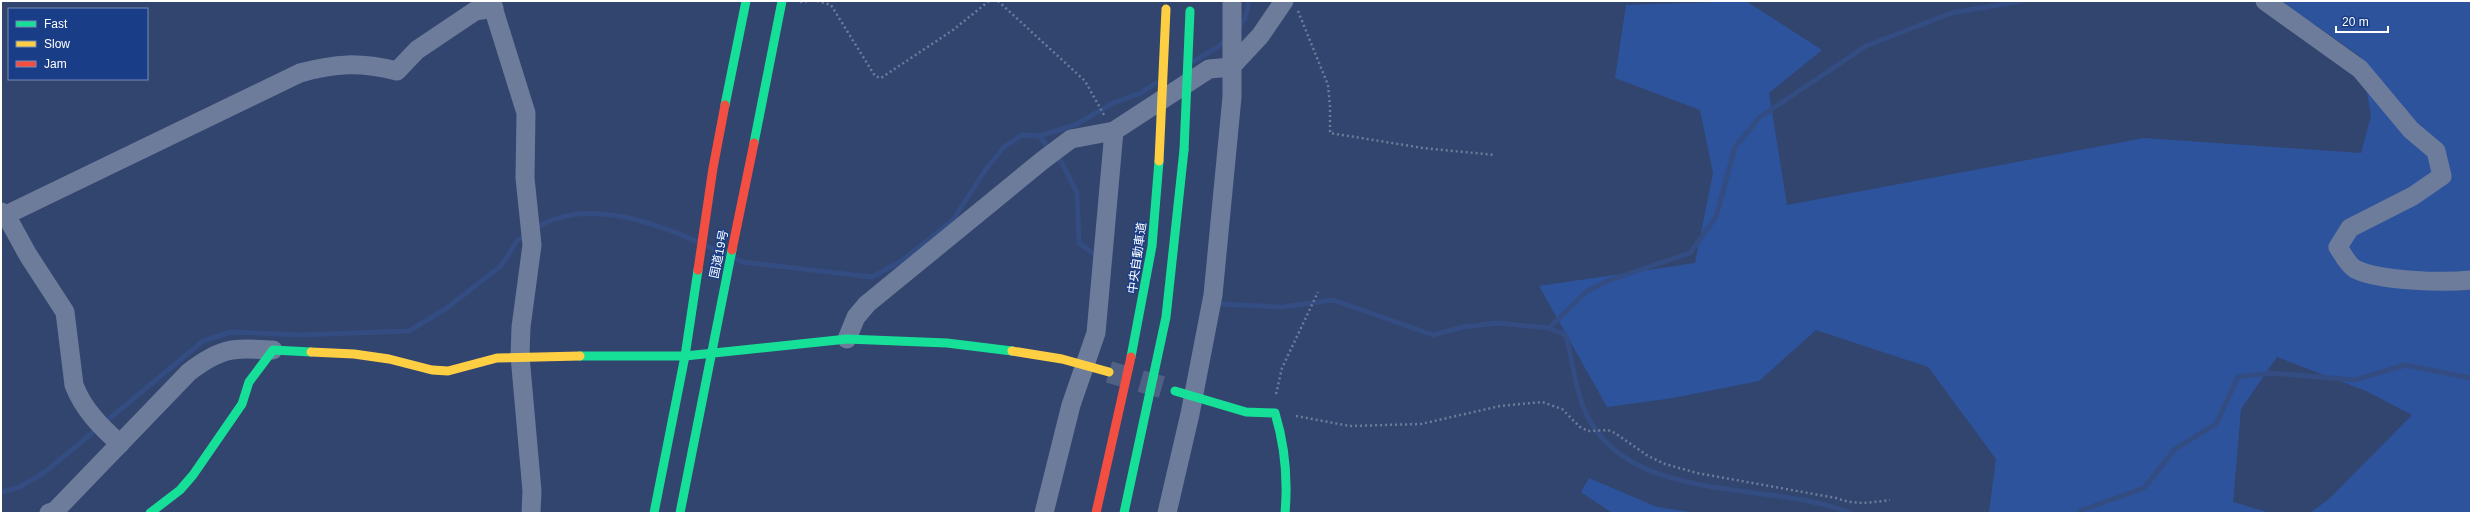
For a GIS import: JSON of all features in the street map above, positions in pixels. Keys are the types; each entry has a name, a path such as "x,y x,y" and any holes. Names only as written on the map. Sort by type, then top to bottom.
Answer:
{"main road":[{"name":"国道19号","path":"654,513 685,356 697,267 713,168 746,1"},
{"name":"国道19号","path":"680,513 710,354 728,274 782,1"},
{"path":"1124,513 1149,403 1166,317 1176,248 1184,150 1190,1"},
{"name":"中央自動車道","path":"1096,513 1141,312 1152,246 1159,161 1166,5"},
{"path":"150,513 180,490 193,474 242,404 249,382 273,350 354,354 389,359 432,370 448,371 497,358 520,356 685,356 847,339 946,343 994,348 1062,359 1109,372"},
{"path":"1175,391 1192,398 1246,412 1275,413 1280,430 1288,483 1285,513"}],"street":[{"path":"2265,1 2360,69 2411,130 2436,152 2442,176 2413,196 2350,228 2338,247 2354,268 2379,276 2454,282 2471,280"},
{"path":"114,439 88,412 74,385 65,312 4,213 300,74 345,63 375,65 398,71 417,50 475,11 492,5 526,113 527,198 532,245 520,327 520,356 532,491 531,513"},
{"path":"1167,513 1213,295 1232,97 1232,5"},
{"path":"847,339 856,317 868,304 1043,160 1071,139 1110,124 1209,69 1232,60 1260,36 1291,5"},
{"path":"1044,513 1071,405 1096,333 1110,124"},
{"path":"48,513 55,511 114,439 189,372 208,358 225,350 240,348 273,350"}],"path":[{"path":"817,1 832,5 875,76 881,78 910,61 989,1"},
{"path":"998,1 1073,68 1085,81 1110,124"},
{"path":"1291,5 1328,85 1330,132 1424,148 1495,155"},
{"path":"1318,292 1282,368 1274,402 1275,413 1350,426 1422,424 1500,406 1542,402 1562,409 1570,418 1588,431 1608,430 1648,456 1697,473 1829,497 1850,503 1860,504 1890,500"}],"shaded area":[{"path":"1746,1 1822,50 1769,93 1787,205 2144,138 2361,153 2371,116 2361,57 2281,1 2471,1 2471,513 2310,513 2330,498 2412,415 2366,391 2277,357 2241,409 2233,502 2270,513 1980,513 1989,512 1996,459 1928,367 1816,330 1759,381 1673,398 1607,407 1539,286 1695,263 1713,173 1700,110 1615,78 1626,5"},
{"path":"1589,478 1657,507 1697,513 1612,513 1581,492"}],"waterway":[{"path":"1237,28 1245,19 1249,1"},
{"path":"1549,328 1587,291 1610,280 1690,253 1716,217 1735,147 1760,117 1866,46 1951,13 2022,1"},
{"path":"1194,61 1218,47 1227,38"},
{"path":"736,259 742,262 872,277 903,260 953,220 986,169 1004,147 1022,135 1039,136 1075,125 1113,103 1141,93 1156,83"},
{"path":"1039,136 1062,163 1077,193 1079,243 1097,256"},
{"path":"535,229 553,220 573,215 594,213 637,220 678,233 696,241"},
{"path":"1,492 20,487 45,472 203,341 231,332 299,335 409,331 447,308 502,265 517,241 527,234"},
{"path":"707,246 727,255"},
{"path":"1220,304 1282,307 1333,300 1433,335 1463,327 1497,323 1549,328 1566,335 1576,382 1584,409 1604,440 1632,462 1665,476 1702,485 1780,496 1817,503 1850,513"},
{"path":"2079,513 2082,510 2144,488 2175,449 2216,424 2238,377 2271,373 2355,380 2405,365 2471,378"}],"tunnel":[{"path":"1109,372 1172,390"}],"traffic: fast":[{"path":"725,105 746,1"},
{"path":"754,143 782,1"},
{"path":"1184,150 1190,11"},
{"path":"1124,513 1166,317 1184,150"},
{"path":"1131,357 1152,246 1159,161"},
{"path":"680,513 732,250"},
{"path":"654,513 685,356 698,270"},
{"path":"580,356 685,356 847,339 947,343 1012,351"},
{"path":"150,513 180,490 193,475 242,404 249,382 273,350 311,352"},
{"path":"1175,391 1246,412 1275,413 1285,463 1285,513"}],"traffic: slow":[{"path":"1159,161 1166,9"},
{"path":"1012,351 1062,359 1109,372"},
{"path":"311,352 354,354 389,359 432,370 448,371 497,358 580,356"}],"traffic: jam":[{"path":"698,270 713,168 725,105"},
{"path":"732,250 754,143"},
{"path":"1096,513 1131,357"}]}
